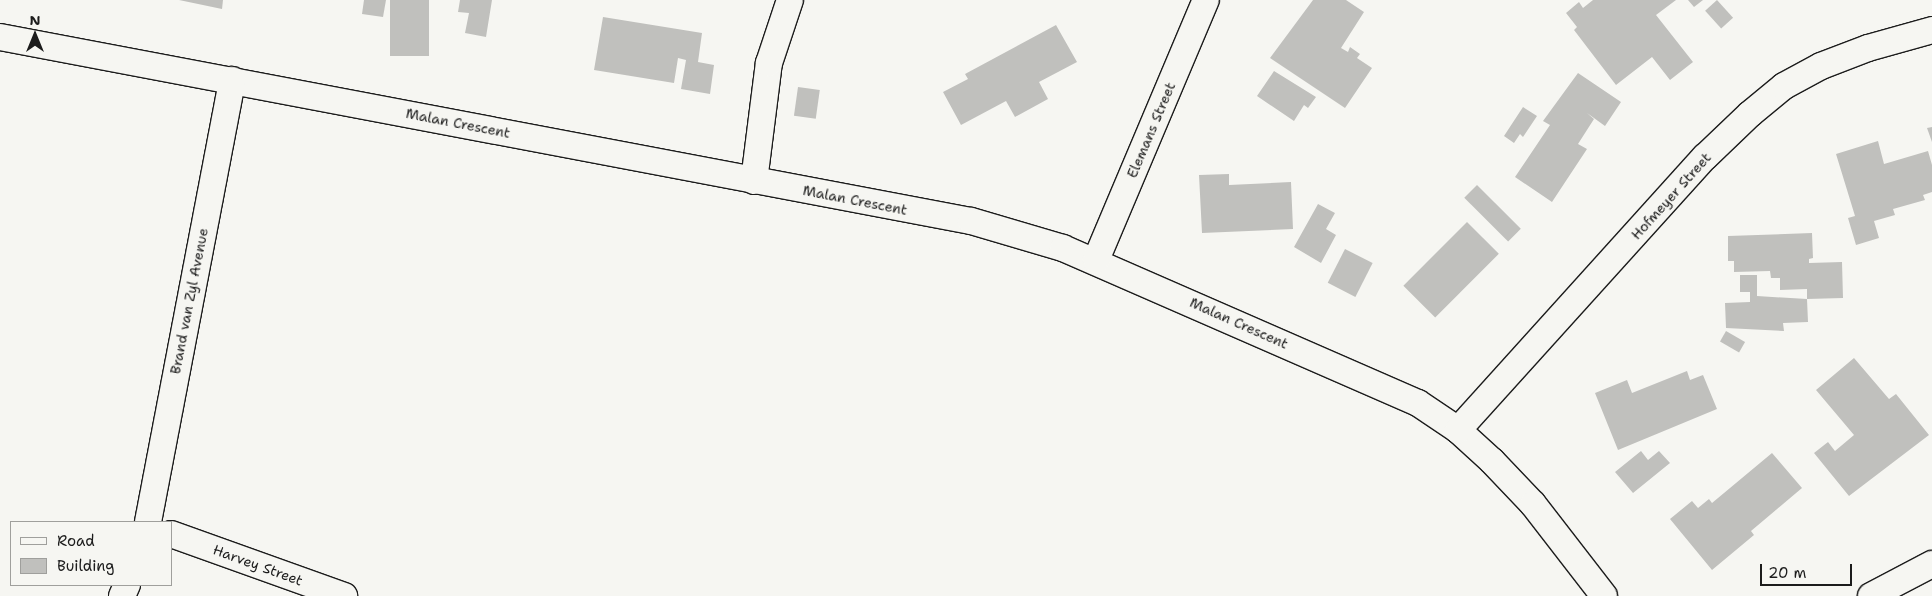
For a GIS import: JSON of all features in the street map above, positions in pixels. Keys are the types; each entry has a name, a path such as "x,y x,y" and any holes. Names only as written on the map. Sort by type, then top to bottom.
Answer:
{"street":[{"path":"754,181 769,63 790,0"},
{"name":"Elemans Street","path":"1096,260 1206,0"},
{"name":"Hofmeyer Street","path":"1458,430 1705,157 1750,114 1784,86 1821,66 1868,48 1932,30"},
{"name":"Malan Crescent","path":"0,37 971,221 1096,260 1410,399 1458,430 1533,504 1604,596"},
{"name":"Brand van Zyl Avenue","path":"148,521 232,80"},
{"name":"Harvey Street","path":"172,534 344,596"},
{"path":"1870,596 1932,564"}],"building":[{"path":"179,0 223,0 222,9"},
{"path":"364,0 386,0 383,17 362,14"},
{"path":"390,0 429,0 429,56 390,56"},
{"path":"460,0 492,0 486,37 465,33 469,13 458,12"},
{"path":"1313,0 1346,0 1364,12 1341,48 1348,52 1350,47 1360,54 1357,58 1372,68 1345,108 1270,58"},
{"path":"1593,0 1676,0 1656,15 1693,62 1670,80 1652,57 1616,85 1574,30 1577,27 1566,13 1579,2 1583,8"},
{"path":"1688,0 1703,0 1694,7"},
{"path":"1717,0 1733,18 1721,29 1705,11"},
{"path":"603,17 702,33 698,62 714,65 710,94 681,89 686,60 678,58 674,83 594,70"},
{"path":"1056,25 1077,62 1039,82 1048,99 1015,117 1006,101 961,125 943,92 968,79 965,74"},
{"path":"1274,71 1316,97 1308,108 1304,105 1294,121 1257,96"},
{"path":"1578,73 1621,102 1605,126 1587,113 1594,119 1578,144 1587,149 1552,202 1515,177 1550,125 1543,121"},
{"path":"798,87 820,90 816,119 794,116"},
{"path":"1523,107 1537,116 1523,137 1520,134 1514,143 1504,136"},
{"path":"1932,127 1932,142 1927,128"},
{"path":"1878,141 1884,164 1928,151 1932,165 1932,192 1923,195 1925,200 1893,209 1895,215 1874,221 1879,238 1856,245 1848,218 1855,216 1836,154"},
{"path":"1229,174 1229,185 1291,182 1293,229 1202,233 1199,175"},
{"path":"1477,185 1521,229 1508,242 1464,198"},
{"path":"1318,204 1335,213 1326,229 1336,235 1321,263 1294,247"},
{"path":"1467,222 1499,254 1435,317 1403,286"},
{"path":"1812,233 1813,258 1809,259 1809,263 1842,262 1843,298 1807,299 1807,289 1780,290 1780,278 1771,278 1770,271 1734,272 1734,261 1728,261 1728,236"},
{"path":"1345,249 1373,263 1355,297 1328,283"},
{"path":"1740,275 1757,275 1757,296 1807,299 1808,322 1783,323 1784,331 1726,328 1725,303 1750,302 1750,292 1740,292"},
{"path":"1726,331 1745,342 1739,352 1720,341"},
{"path":"1854,358 1889,399 1896,394 1929,435 1849,496 1814,453 1828,442 1835,451 1854,435 1816,390"},
{"path":"1687,371 1690,380 1703,375 1717,409 1618,450 1595,393 1627,380 1632,393"},
{"path":"1641,451 1648,460 1659,451 1670,463 1633,493 1615,472"},
{"path":"1772,453 1802,488 1751,531 1754,535 1712,570 1670,519 1692,501 1698,508 1709,499 1712,503"}]}
